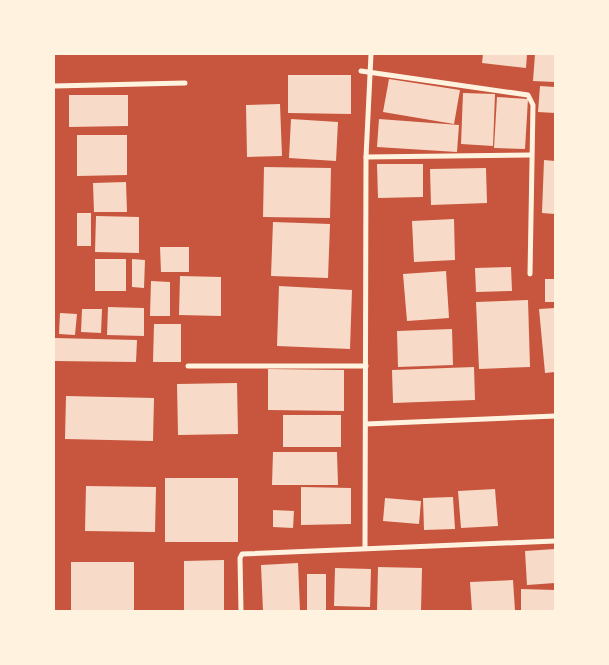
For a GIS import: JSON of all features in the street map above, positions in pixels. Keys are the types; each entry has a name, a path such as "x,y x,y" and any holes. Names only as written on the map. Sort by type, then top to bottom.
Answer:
{"street":[{"path":"365,548 366,157 371,54"},
{"path":"360,71 528,95 532,105 530,274"},
{"path":"54,86 186,83"},
{"path":"366,157 532,155"},
{"path":"188,366 366,366"},
{"path":"366,424 555,416"},
{"path":"241,611 241,554 555,541"}],"building":[{"path":"483,54 527,54 526,68 482,63"},
{"path":"535,54 555,54 555,82 533,81"},
{"path":"288,75 351,75 351,114 288,113"},
{"path":"389,79 460,90 454,124 383,112"},
{"path":"540,86 555,87 555,113 538,112"},
{"path":"463,93 495,94 493,146 461,144"},
{"path":"69,95 128,95 128,126 69,127"},
{"path":"497,97 528,99 525,149 494,148"},
{"path":"280,104 282,156 247,157 246,105"},
{"path":"291,119 338,122 336,161 289,158"},
{"path":"379,119 459,125 457,152 377,147"},
{"path":"77,135 127,135 127,175 77,176"},
{"path":"544,160 555,161 555,214 542,213"},
{"path":"377,164 423,164 423,197 378,198"},
{"path":"264,167 331,168 330,218 263,217"},
{"path":"486,168 487,203 431,205 430,169"},
{"path":"126,182 127,212 94,212 93,183"},
{"path":"77,213 91,213 91,246 77,246"},
{"path":"96,216 139,217 139,253 95,252"},
{"path":"454,219 455,260 414,262 412,221"},
{"path":"273,222 330,224 328,278 271,276"},
{"path":"160,247 189,247 189,272 161,272"},
{"path":"95,259 126,259 126,291 95,291"},
{"path":"132,259 145,260 144,288 132,287"},
{"path":"511,267 512,291 476,292 475,268"},
{"path":"446,271 449,318 407,321 403,274"},
{"path":"180,276 221,277 221,316 179,315"},
{"path":"545,279 555,279 555,302 545,302"},
{"path":"151,281 170,282 170,316 150,316"},
{"path":"279,286 352,290 350,349 277,346"},
{"path":"528,300 530,367 479,369 476,302"},
{"path":"108,307 144,308 144,336 107,335"},
{"path":"555,308 555,372 545,373 539,309"},
{"path":"82,309 102,309 101,333 81,332"},
{"path":"60,313 77,314 75,335 59,334"},
{"path":"154,324 181,324 181,362 153,362"},
{"path":"452,329 453,365 398,367 397,331"},
{"path":"54,338 137,340 136,362 54,361"},
{"path":"474,367 475,400 393,403 392,370"},
{"path":"268,369 344,370 344,411 268,410"},
{"path":"237,383 238,434 178,435 177,384"},
{"path":"66,396 154,398 153,441 65,439"},
{"path":"283,415 341,415 341,447 283,447"},
{"path":"273,452 337,452 338,485 272,485"},
{"path":"165,478 238,478 238,542 165,542"},
{"path":"86,486 156,487 155,532 85,531"},
{"path":"301,487 351,488 351,524 301,525"},
{"path":"495,489 498,526 461,528 458,491"},
{"path":"453,497 455,529 424,530 423,498"},
{"path":"385,498 421,501 419,524 383,521"},
{"path":"273,510 294,511 293,528 273,527"},
{"path":"555,549 555,583 527,585 525,551"},
{"path":"224,560 224,611 184,611 184,561"},
{"path":"71,562 134,562 134,611 71,611"},
{"path":"298,563 300,611 263,611 261,565"},
{"path":"378,567 422,568 421,611 377,611"},
{"path":"335,568 371,569 370,607 334,606"},
{"path":"307,574 326,574 326,611 307,611"},
{"path":"513,580 515,611 472,611 470,582"},
{"path":"521,589 555,590 555,611 521,611"}]}
